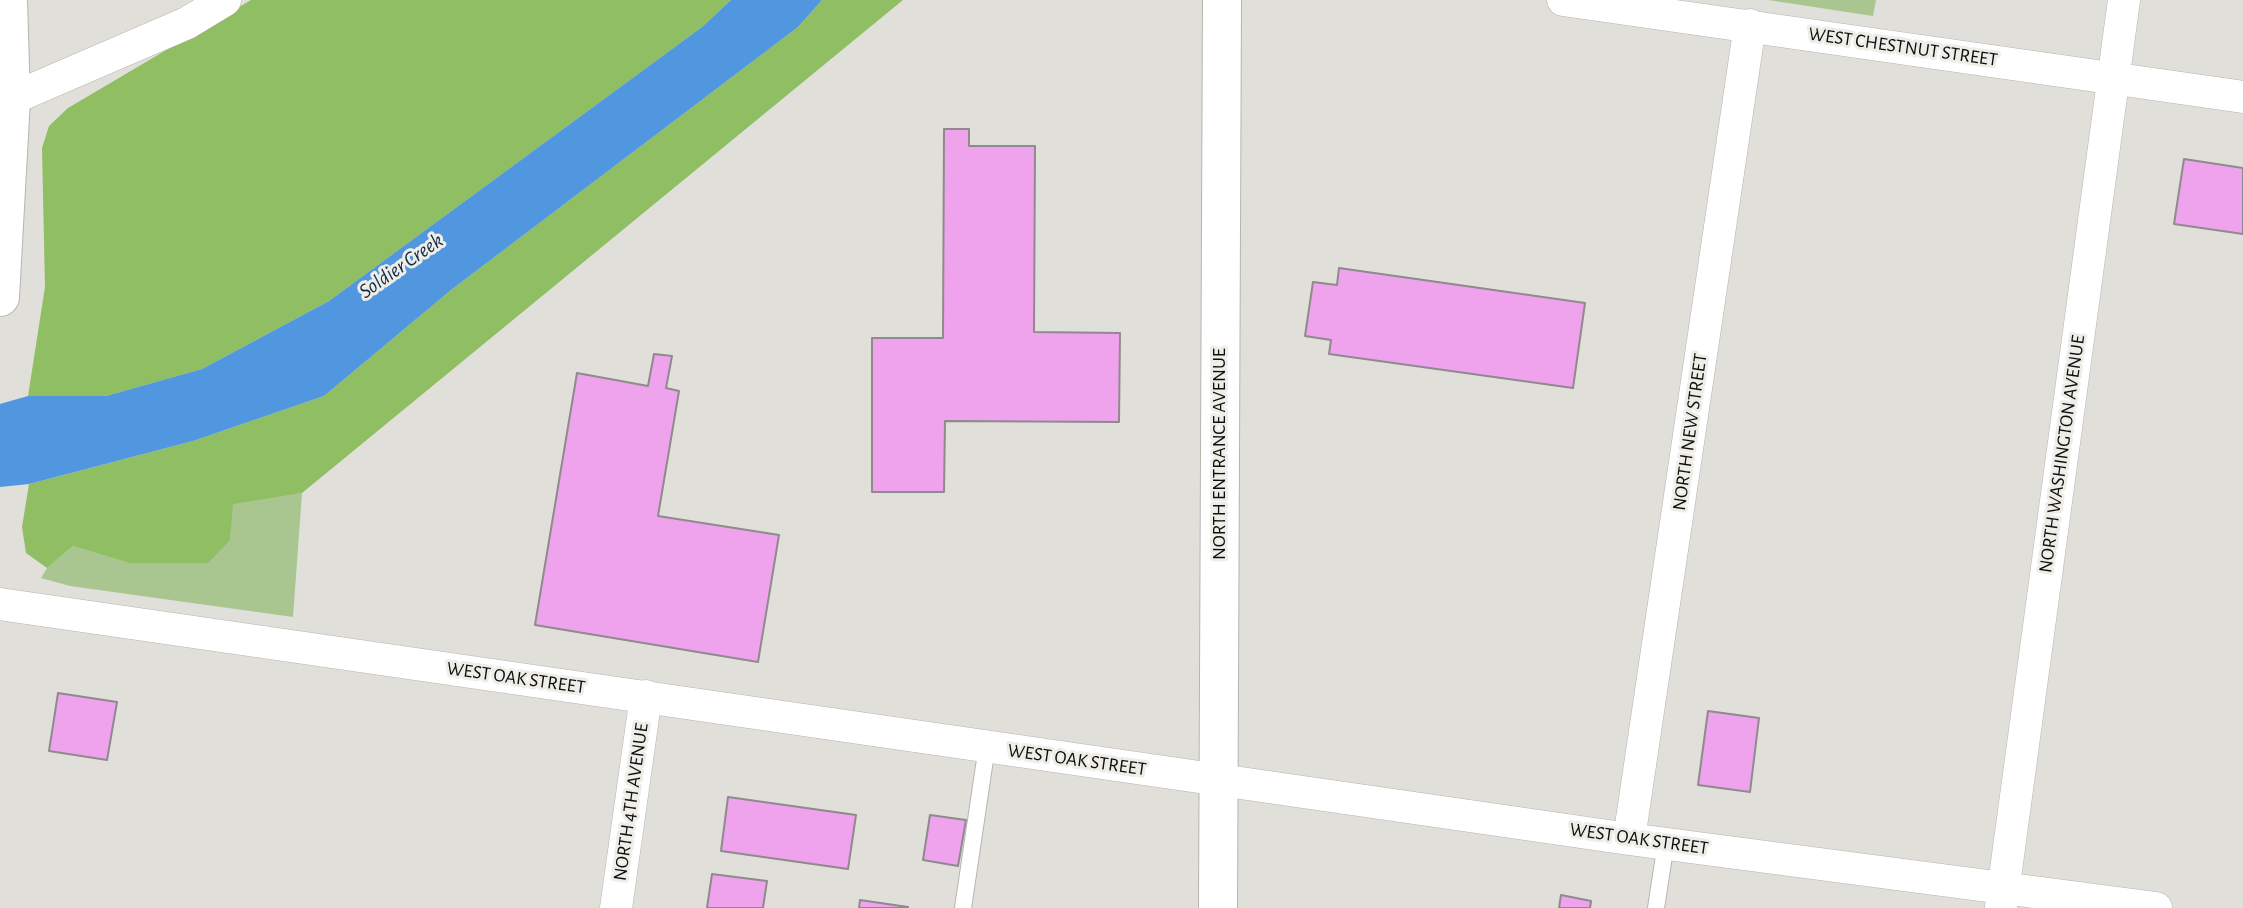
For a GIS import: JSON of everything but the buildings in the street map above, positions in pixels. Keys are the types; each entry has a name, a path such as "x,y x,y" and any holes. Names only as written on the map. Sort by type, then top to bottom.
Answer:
{"main road":[{"path":"1,277 11,99 8,0"},
{"name":"NORTH ENTRANCE AVENUE","path":"1218,908 1222,0"}],"street":[{"path":"11,99 187,23 225,0"},
{"name":"WEST CHESTNUT STREET","path":"1563,0 2243,96"},
{"name":"NORTH WASHINGTON AVENUE","path":"2003,898 2124,0"},
{"name":"NORTH NEW STREET","path":"1629,839 1750,25"},
{"name":"WEST OAK STREET","path":"0,604 1218,781 1666,843 2003,898 2156,908"},
{"name":"NORTH 4TH AVENUE","path":"616,908 646,696"}],"lane":[{"path":"963,908 987,746"},
{"path":"1656,908 1666,843"}],"green space":[{"path":"251,0 731,0 702,27 329,301 202,369 106,396 28,396 45,287 42,148 49,126 68,108"},
{"path":"822,0 903,0 302,493 233,504 230,540 208,563 129,563 73,546 47,568 26,553 22,527 29,484 193,441 324,396 451,290 798,27"},
{"path":"1768,0 1876,0 1873,16"},
{"path":"302,493 293,617 70,586 41,578 47,568 73,546 129,563 230,540 232,503"}],"water":[{"name":"Soldier Creek","path":"731,0 822,0 798,27 451,290 324,396 193,441 29,484 0,487 0,404 28,396 106,396 202,369 329,301 702,27"}]}
